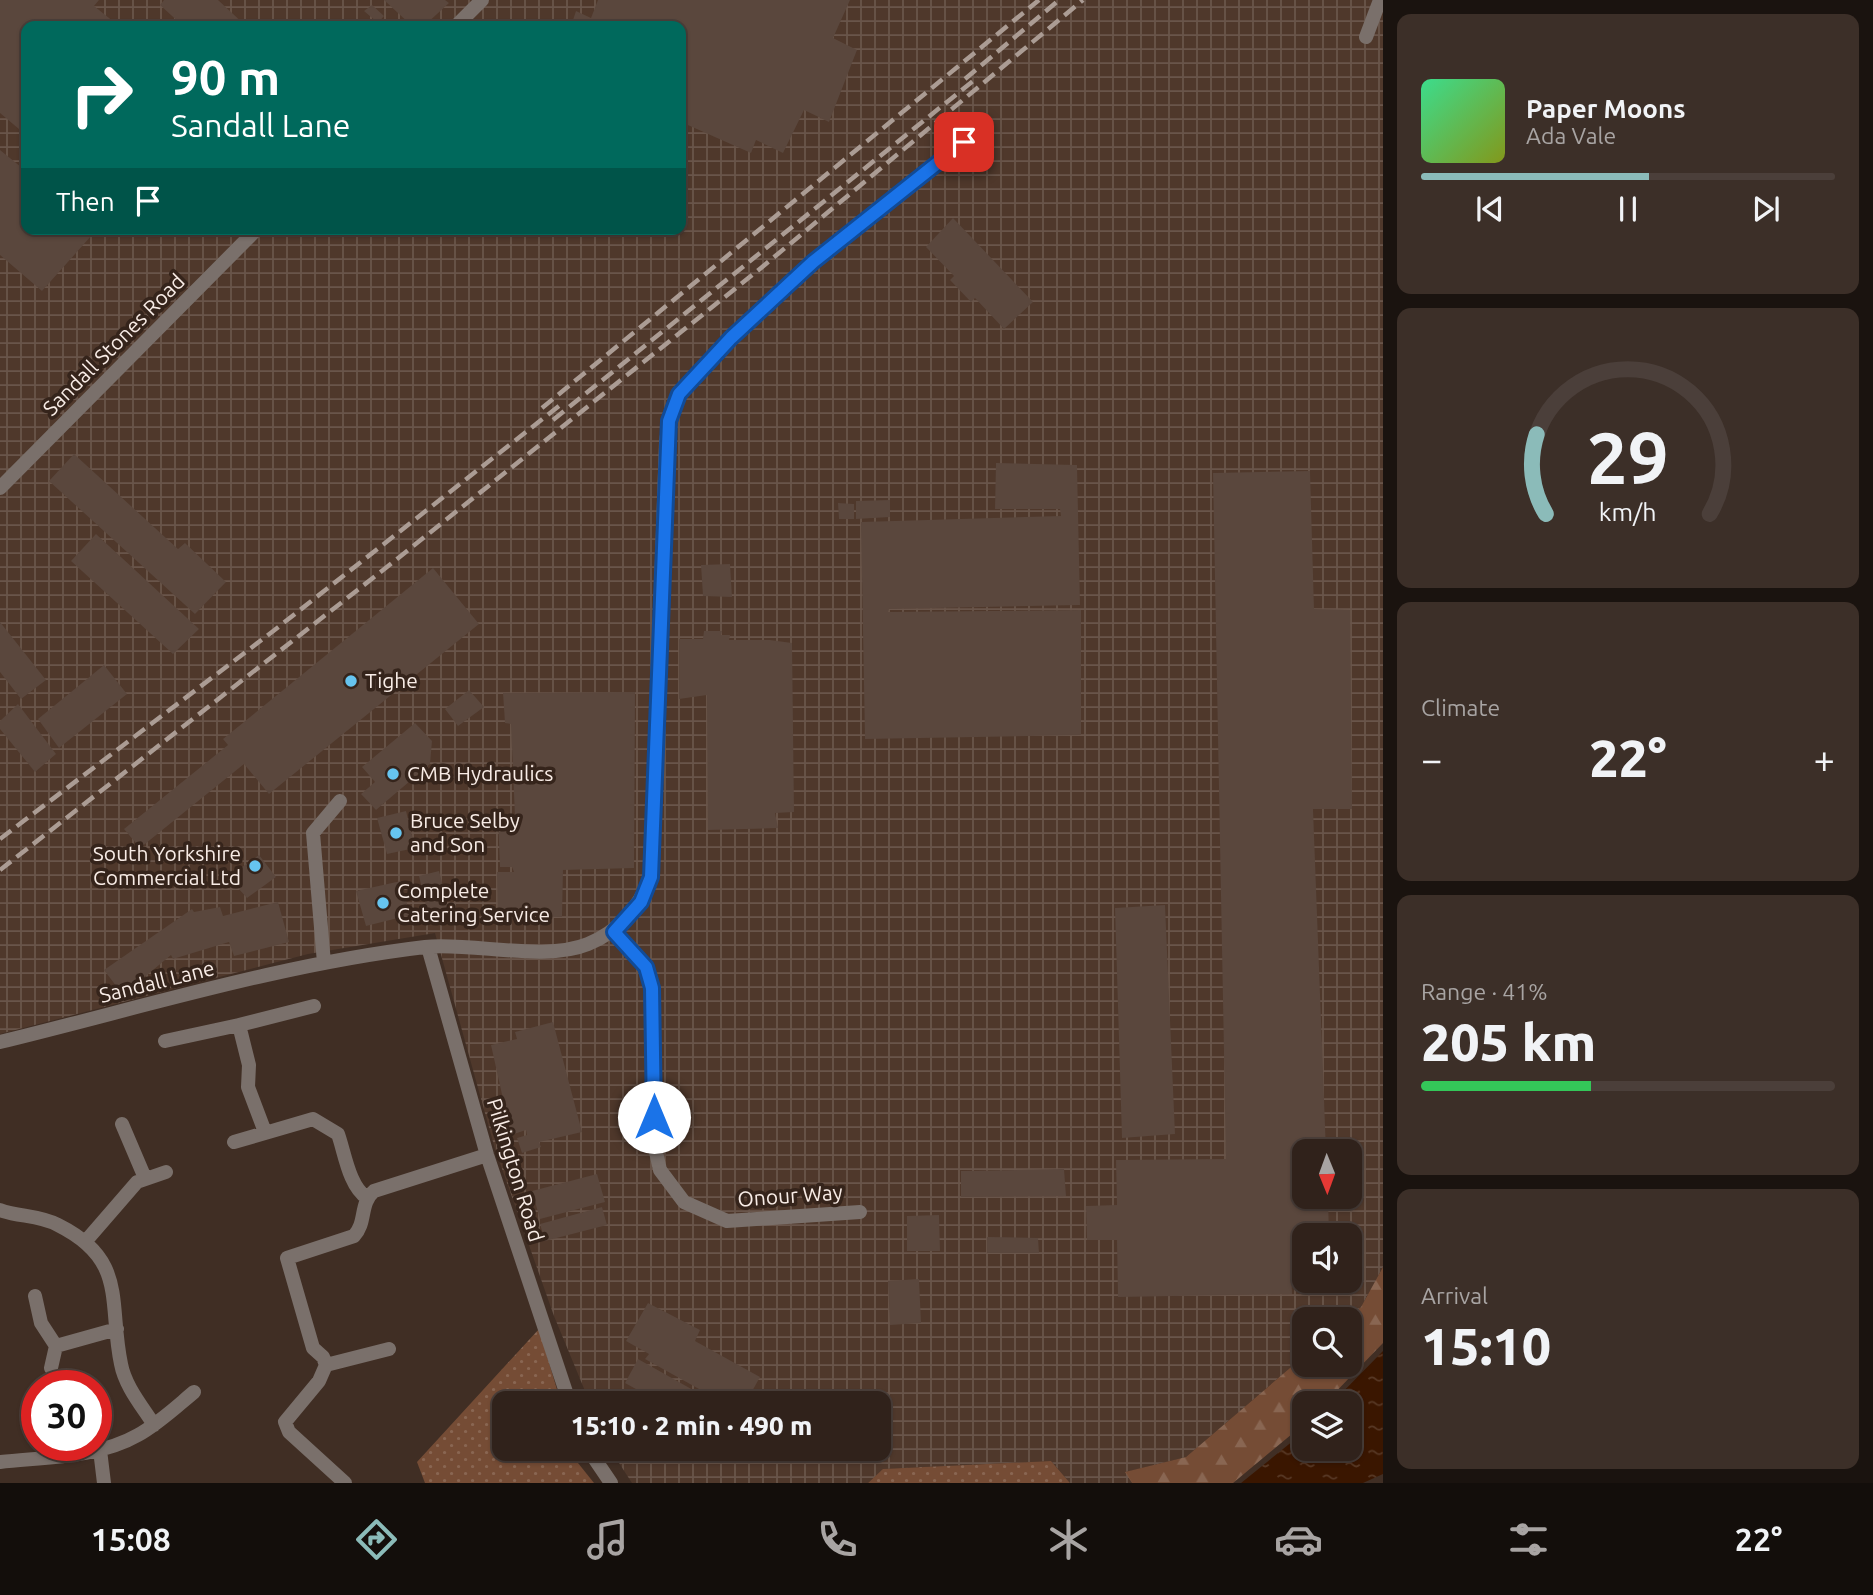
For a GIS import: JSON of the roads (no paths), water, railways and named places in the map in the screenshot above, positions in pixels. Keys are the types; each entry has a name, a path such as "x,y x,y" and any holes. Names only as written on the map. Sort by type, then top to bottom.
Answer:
{"street":[{"path":"461,21 482,0"},
{"path":"1366,37 1380,0"},
{"name":"Sandall Lane","path":"0,1042 324,962 428,947 558,950 586,945 614,932 641,902 651,877 666,442 669,421 679,394 731,338 813,262 985,125"},
{"name":"Sandall Stones Road","path":"0,488 251,235"},
{"path":"324,962 313,833 340,802"},
{"name":"Onour Way","path":"614,932 646,967 652,988 654,1143 660,1170 672,1189 684,1202 727,1221 860,1212"},
{"name":"Pilkington Road","path":"428,947 487,1155 566,1391"},
{"path":"165,1041 314,1006"},
{"path":"239,1025 249,1065 248,1087 265,1132"},
{"path":"234,1142 307,1119 334,1130 359,1193 366,1198"},
{"path":"122,1124 145,1178"},
{"path":"326,1365 311,1342 287,1258 354,1236 360,1229 366,1198 374,1191 487,1155"},
{"path":"85,1242 125,1195 145,1178 166,1172"},
{"path":"0,1210 54,1223 85,1242 104,1266 114,1291 121,1365 127,1381 154,1426"},
{"path":"35,1296 41,1323 56,1346 51,1368"},
{"path":"56,1346 117,1329"},
{"path":"326,1365 389,1349"},
{"path":"326,1365 319,1381 285,1426 345,1483"},
{"path":"112,1445 154,1426 194,1392"},
{"path":"0,1462 21,1459"},
{"path":"101,1461 104,1483"},
{"path":"596,1461 611,1483"}],"water":[{"path":"1383,1351 1383,1474 1363,1483 1241,1483 1292,1442 1292,1461 1362,1461 1362,1391 1344,1391 1358,1377 1362,1377 1362,1372"}],"railway":[{"path":"542,408 1039,0"},
{"path":"965,79 1059,0"},
{"path":"0,870 392,563 761,268 1083,0"},
{"path":"553,420 978,77"},
{"path":"0,839 272,632 559,406"}],"place":[{"name":"Tighe","path":"351,681"},
{"name":"CMB Hydraulics","path":"393,774"},
{"name":"Bruce Selby and Son","path":"396,833"},
{"name":"South Yorkshire Commercial Ltd","path":"255,866"},
{"name":"Complete Catering Service","path":"383,903"}]}
